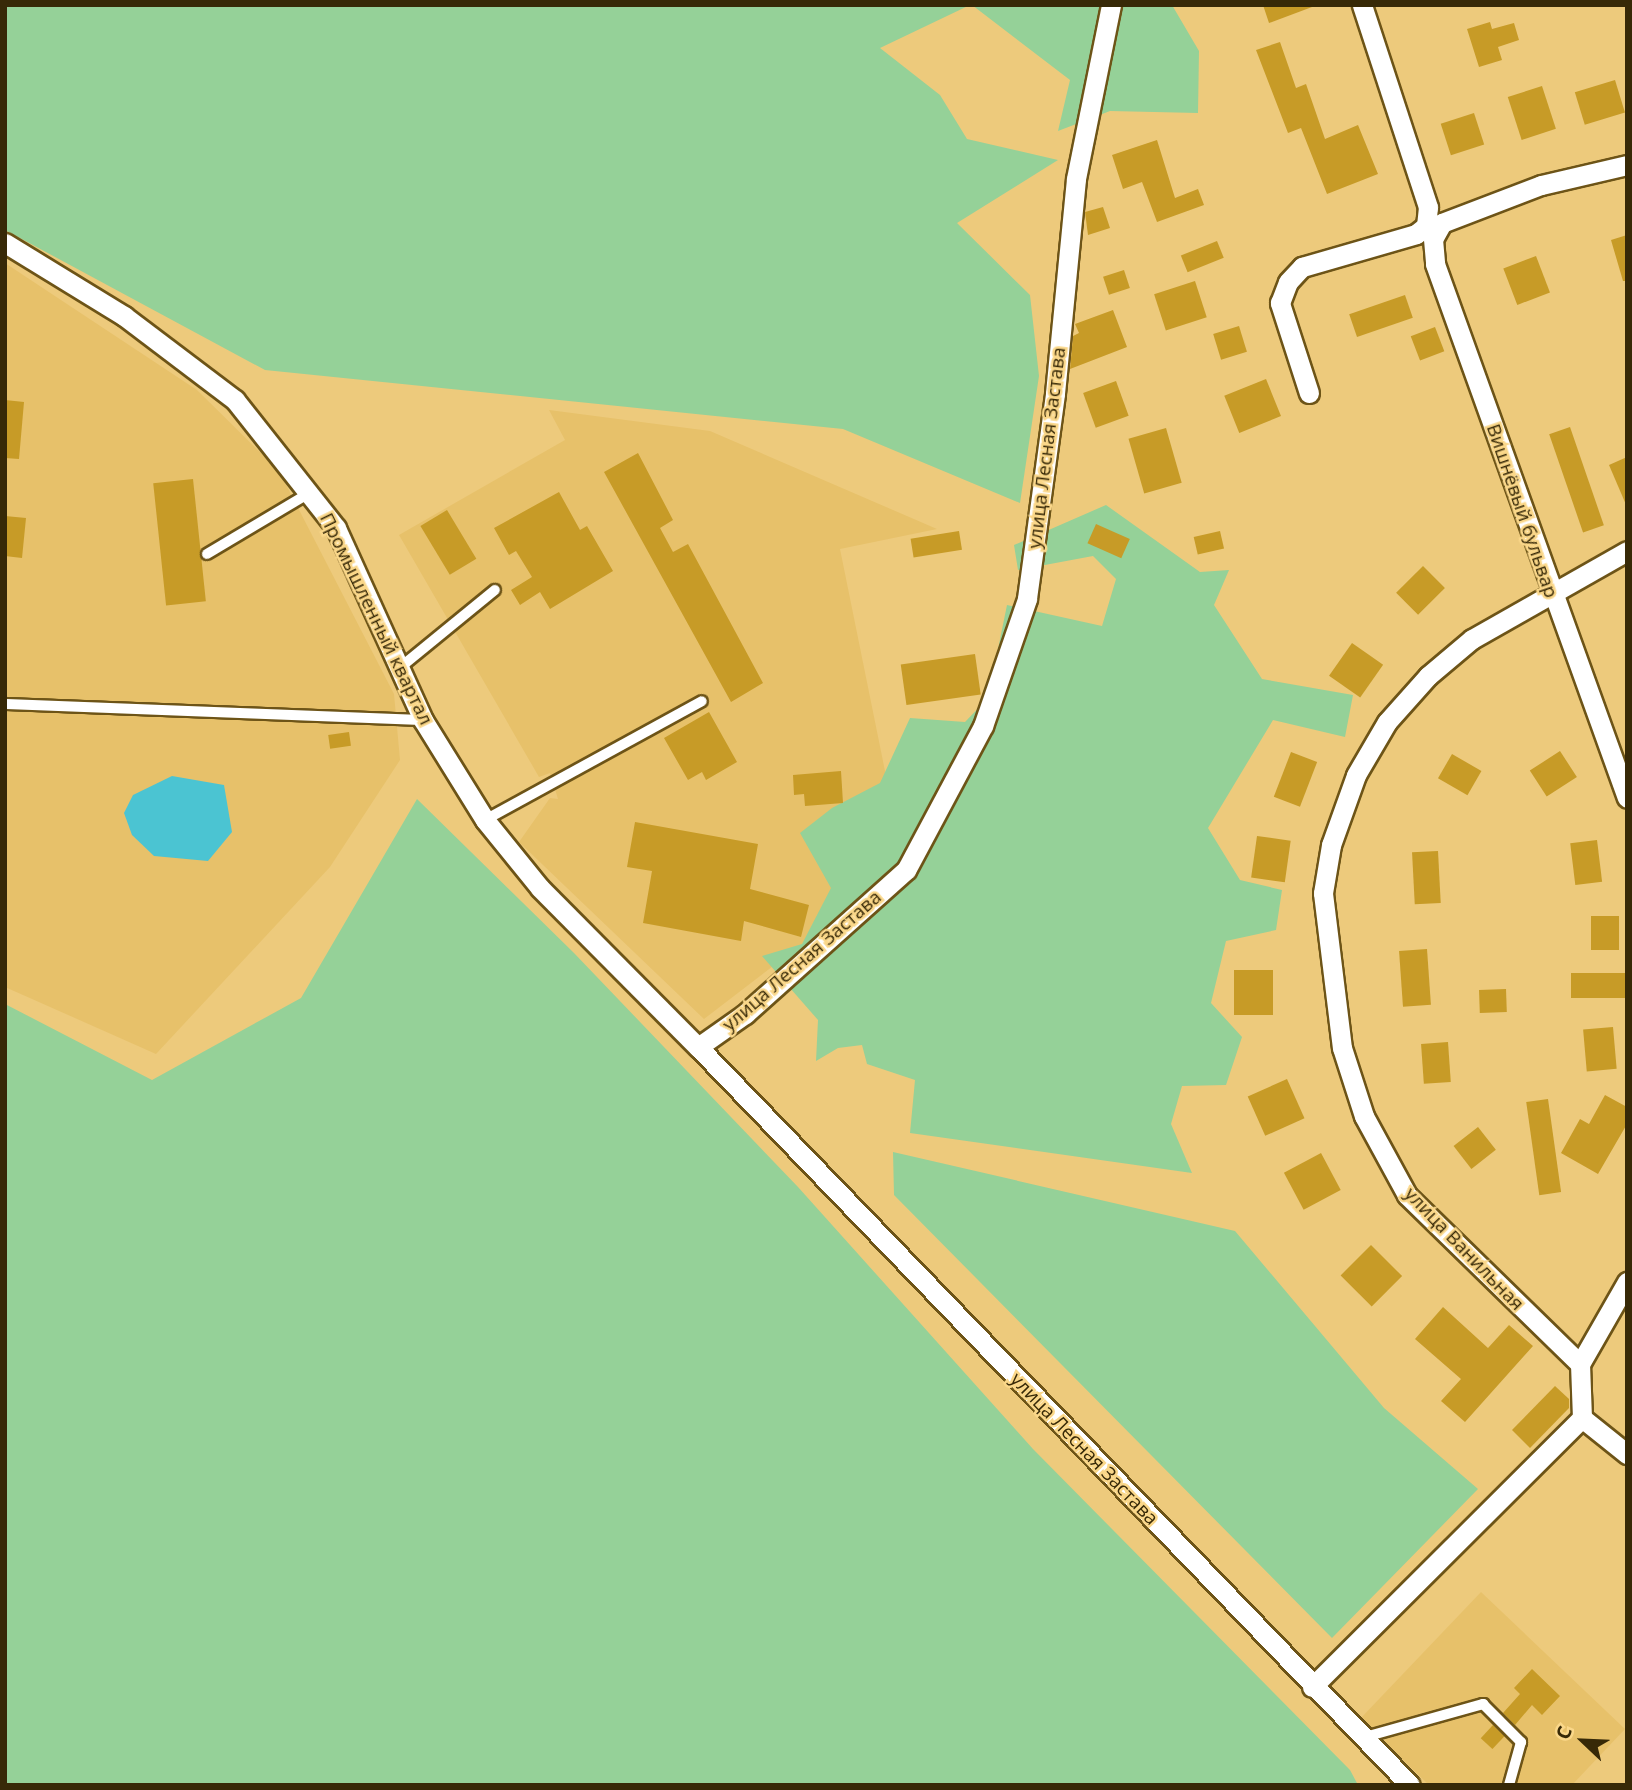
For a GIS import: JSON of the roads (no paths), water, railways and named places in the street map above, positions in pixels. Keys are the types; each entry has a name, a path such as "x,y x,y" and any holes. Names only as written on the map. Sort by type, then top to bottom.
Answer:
{"street":[{"name":"улица Лесная Застава","path":"1111,5 1076,179 1055,394 1027,599 984,726 906,870 755,1005 698,1047 1410,1785"},
{"path":"1309,394 1280,303 1288,282 1302,267 1416,234 1426,226 1428,207 1362,5"},
{"name":"Вишнёвый бульвар","path":"1627,165 1541,186 1442,223 1433,239 1435,264 1550,591 1627,798"},
{"name":"Промышленный квартал","path":"5,243 124,316 236,400 311,491 336,528 424,720 485,820 540,888 698,1047"},
{"name":"улица Ванильная","path":"1580,1364 1407,1195 1364,1116 1342,1048 1323,893 1331,845 1356,775 1387,722 1428,676 1472,639 1550,591 1627,551"},
{"path":"1312,1686 1582,1418 1580,1364 1627,1282"},
{"path":"1582,1418 1627,1454"}],"lane":[{"path":"207,554 311,491"},
{"path":"401,666 495,590"},
{"path":"485,820 702,701"},
{"path":"5,704 424,720"},
{"path":"1365,1737 1483,1704 1521,1742 1509,1785"}],"water":[{"path":"172,776 224,785 232,832 208,861 154,856 132,835 124,813 133,795"}]}
